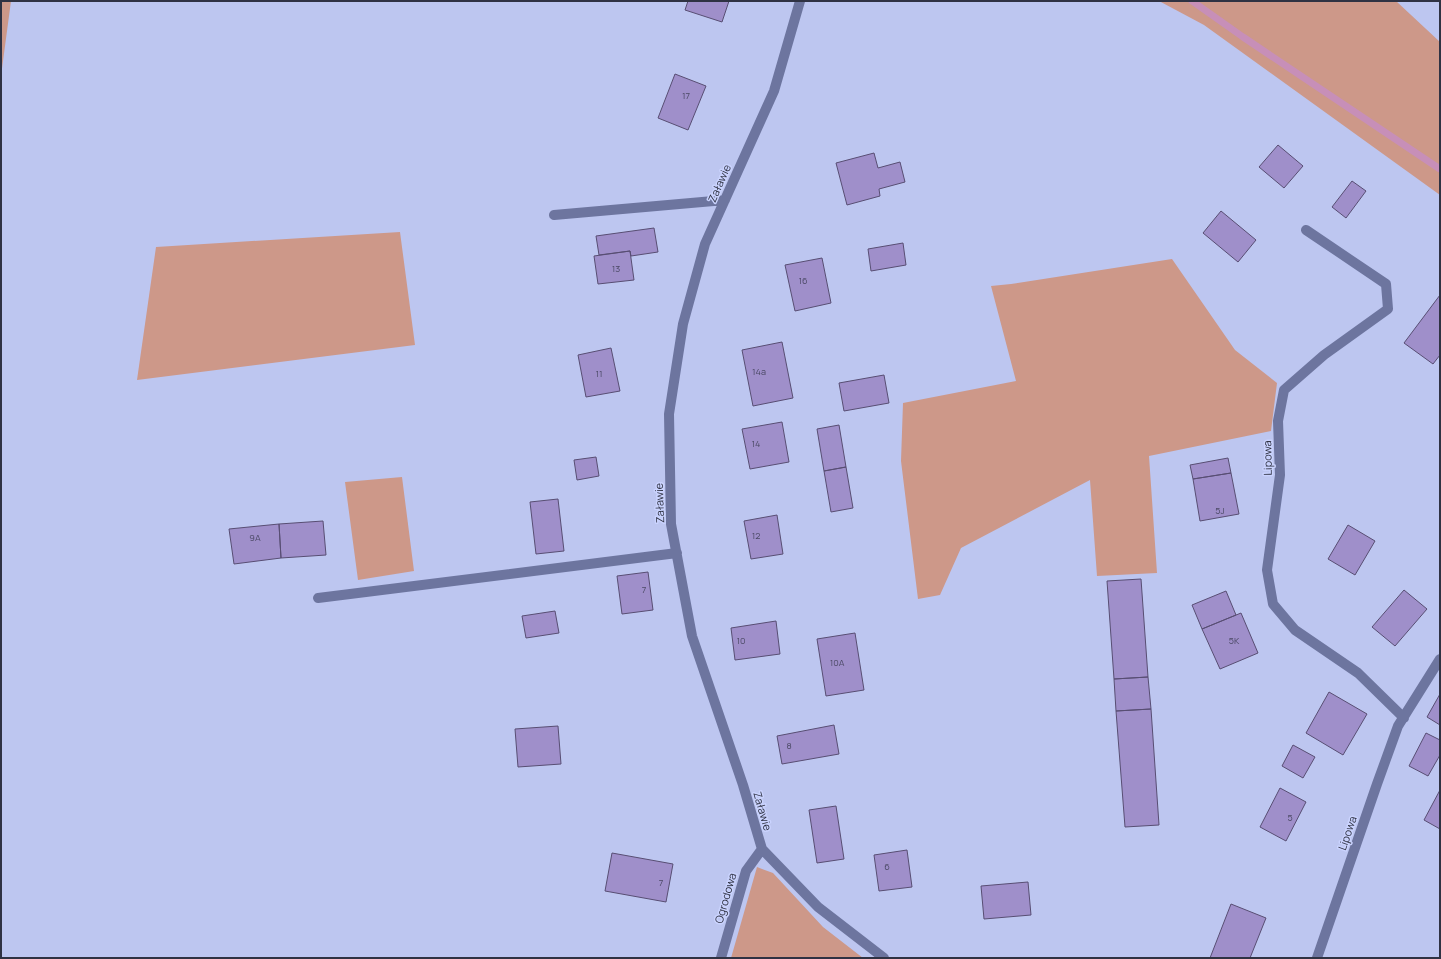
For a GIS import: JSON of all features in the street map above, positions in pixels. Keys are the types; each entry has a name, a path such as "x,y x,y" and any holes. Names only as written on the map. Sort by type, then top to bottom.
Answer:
{"street":[{"name":"Załawie","path":"800,1 774,91 705,244 683,324 669,414 671,524 692,636 743,785 762,850 818,907 884,958"},
{"path":"554,215 725,200"},
{"name":"Lipowa","path":"1306,230 1386,284 1388,309 1324,355 1284,390 1278,421 1280,475 1267,570 1274,604 1295,630 1358,673 1404,718"},
{"path":"318,598 677,553"},
{"name":"Lipowa","path":"1317,958 1398,726 1440,659"},
{"name":"Ogrodowa","path":"721,958 746,871 762,850"}],"shaded area":[{"path":"1,1 11,1 1,76"},
{"path":"1159,1 1396,1 1440,42 1440,195 1204,25"},
{"path":"400,232 415,345 137,380 156,247"},
{"path":"1172,259 1235,350 1277,383 1271,431 1149,456 1157,573 1097,576 1090,480 961,548 940,595 918,599 901,461 903,403 1016,381 991,286"},
{"path":"402,477 414,571 358,580 345,482"},
{"path":"757,867 773,873 823,927 863,958 731,958"}],"building":[{"path":"688,1 729,1 722,22 685,10"},
{"path":"675,74 706,86 688,130 658,118"},
{"path":"1278,145 1303,166 1284,188 1259,167"},
{"path":"874,153 878,168 900,162 905,182 879,189 880,196 847,205 836,163"},
{"path":"1352,181 1366,191 1346,218 1332,207"},
{"path":"1221,211 1256,240 1238,262 1203,233"},
{"path":"654,228 658,252 631,256 630,251 599,255 596,236"},
{"path":"903,243 906,265 871,271 868,249"},
{"path":"630,251 634,280 598,284 594,256"},
{"path":"822,258 831,303 795,311 785,265"},
{"path":"1440,295 1440,355 1433,364 1404,343"},
{"path":"782,342 793,398 753,406 742,350"},
{"path":"611,348 620,391 586,397 578,355"},
{"path":"884,375 889,403 844,411 839,383"},
{"path":"782,422 789,462 750,469 742,429"},
{"path":"839,425 846,467 824,471 817,429"},
{"path":"596,457 599,476 577,480 574,460"},
{"path":"1228,458 1231,473 1193,479 1190,465"},
{"path":"846,467 853,508 831,512 824,471"},
{"path":"1231,473 1239,514 1200,521 1193,479"},
{"path":"558,499 564,551 536,554 530,502"},
{"path":"777,515 783,554 751,559 744,521"},
{"path":"323,521 326,555 281,558 279,524"},
{"path":"279,524 281,558 234,564 229,529"},
{"path":"1348,525 1375,541 1355,575 1328,559"},
{"path":"648,572 653,610 622,614 617,576"},
{"path":"1141,579 1148,677 1114,679 1107,581"},
{"path":"1404,590 1427,609 1395,646 1372,627"},
{"path":"1226,591 1236,615 1202,629 1192,605"},
{"path":"555,611 559,633 526,638 522,616"},
{"path":"1241,613 1258,653 1220,669 1202,629"},
{"path":"776,621 780,654 735,660 731,628"},
{"path":"855,633 864,690 826,696 817,639"},
{"path":"1148,677 1151,709 1116,711 1114,679"},
{"path":"1329,692 1367,714 1343,755 1306,733"},
{"path":"1440,694 1440,725 1427,717"},
{"path":"1151,709 1159,825 1125,827 1116,711"},
{"path":"834,725 839,754 782,764 777,736"},
{"path":"558,726 561,764 518,767 515,729"},
{"path":"1426,733 1440,740 1440,755 1428,776 1409,766"},
{"path":"1293,745 1315,757 1303,778 1282,766"},
{"path":"1280,788 1306,802 1286,841 1260,827"},
{"path":"1440,790 1440,829 1424,820"},
{"path":"836,806 844,859 817,863 809,810"},
{"path":"907,850 912,887 879,891 874,855"},
{"path":"612,853 673,864 666,902 605,891"},
{"path":"1028,882 1031,915 984,919 981,886"},
{"path":"1231,904 1266,918 1250,958 1210,958"}],"waterway":[{"path":"1192,1 1243,37 1440,169"}]}
